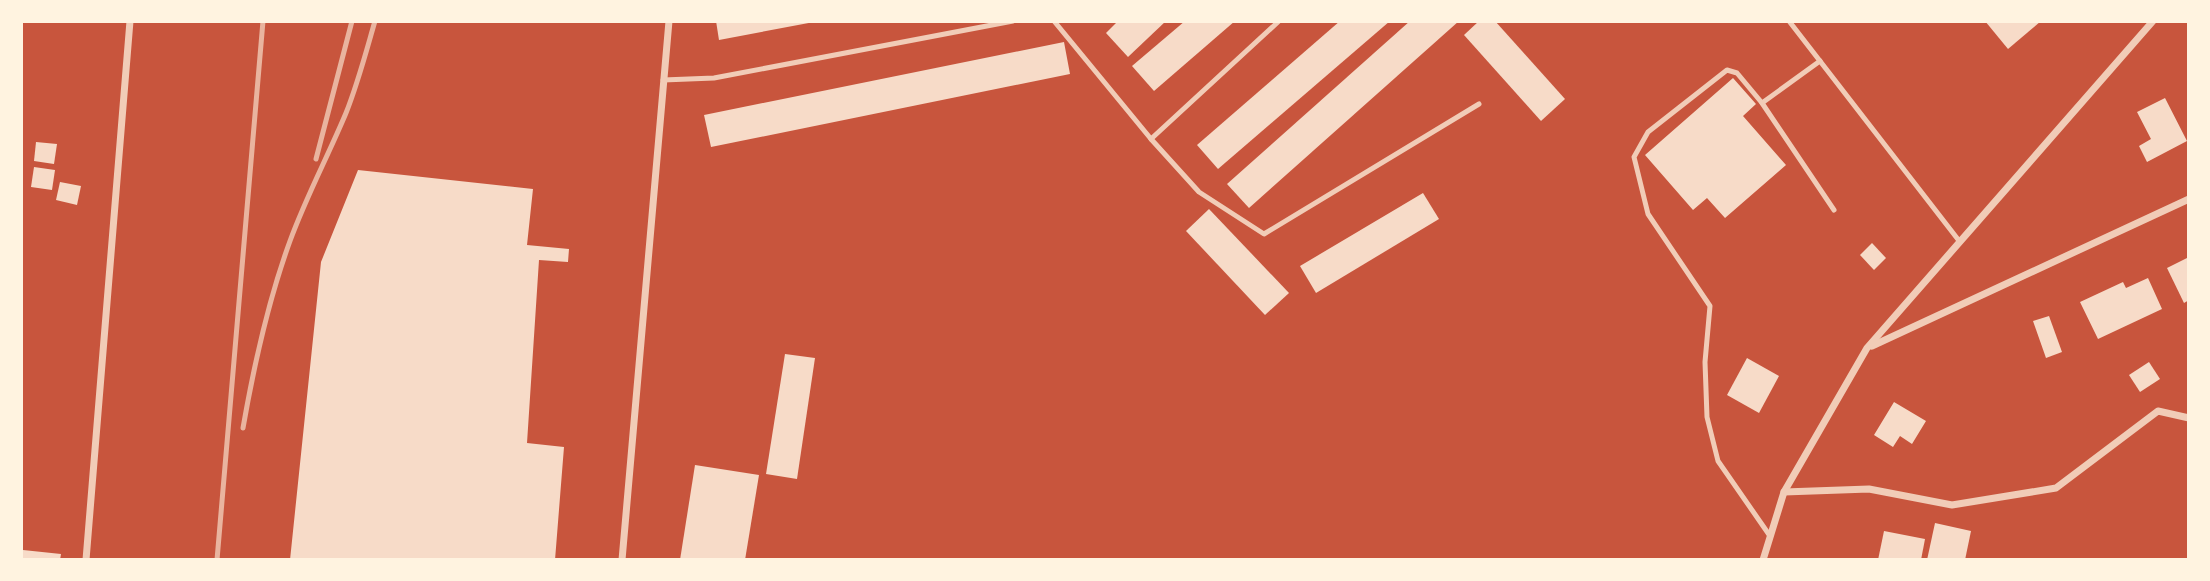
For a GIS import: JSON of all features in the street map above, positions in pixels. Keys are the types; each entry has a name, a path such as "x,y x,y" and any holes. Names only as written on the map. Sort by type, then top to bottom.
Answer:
{"street":[{"path":"86,560 130,21"},
{"path":"622,560 669,21"},
{"path":"1763,560 1784,492 1867,348 2153,21"},
{"path":"1867,348 2189,199"},
{"path":"1784,492 1869,489 1952,505 2056,488 2158,411 2189,418"}],"lane":[{"path":"663,80 714,78 1013,21"},
{"path":"1054,21 1151,139 1199,192 1264,234 1479,104"},
{"path":"1151,139 1279,21"},
{"path":"1789,21 1960,242"},
{"path":"1762,103 1820,61"},
{"path":"1770,537 1718,461 1707,417 1704,362 1710,306 1648,214 1634,157 1648,132 1727,69 1737,73 1762,103 1834,210"}],"building":[{"path":"716,21 814,21 814,22 719,40"},
{"path":"1118,21 1166,21 1128,57 1106,33"},
{"path":"1185,21 1235,21 1154,91 1132,66"},
{"path":"1340,21 1390,21 1218,169 1197,145"},
{"path":"1410,21 1459,21 1249,208 1227,184"},
{"path":"1479,21 1495,21 1565,99 1541,121 1464,35"},
{"path":"1985,21 2041,21 2008,49"},
{"path":"1064,42 1070,74 711,147 704,115"},
{"path":"1733,78 1756,104 1743,116 1786,165 1725,218 1707,198 1693,210 1645,155"},
{"path":"2165,98 2187,141 2147,162 2139,146 2151,139 2137,112"},
{"path":"36,142 57,144 54,164 34,161"},
{"path":"34,167 55,170 52,190 31,187"},
{"path":"358,170 533,189 527,245 569,249 568,262 539,260 527,443 564,447 555,560 290,560 321,262"},
{"path":"60,182 81,186 77,205 56,200"},
{"path":"1423,193 1439,219 1316,293 1300,266"},
{"path":"1209,209 1289,293 1265,315 1186,231"},
{"path":"1872,243 1886,258 1874,270 1860,255"},
{"path":"2189,257 2189,300 2184,303 2167,268"},
{"path":"2148,278 2162,309 2098,339 2080,302 2123,282 2126,288"},
{"path":"2049,316 2062,352 2046,358 2033,321"},
{"path":"785,354 815,358 797,479 766,474"},
{"path":"1747,358 1779,376 1759,413 1727,395"},
{"path":"2149,362 2160,379 2140,392 2129,375"},
{"path":"1894,402 1926,421 1912,444 1900,436 1893,447 1874,435"},
{"path":"695,465 759,475 745,560 680,560"},
{"path":"1935,523 1971,531 1965,560 1927,560"},
{"path":"1884,531 1925,539 1921,560 1878,560"},
{"path":"23,550 61,554 60,560 22,560"}],"railway":[{"path":"217,560 263,21"},
{"path":"316,159 352,21"},
{"path":"243,428 262,333 282,264 303,208 346,113 375,21"}]}
